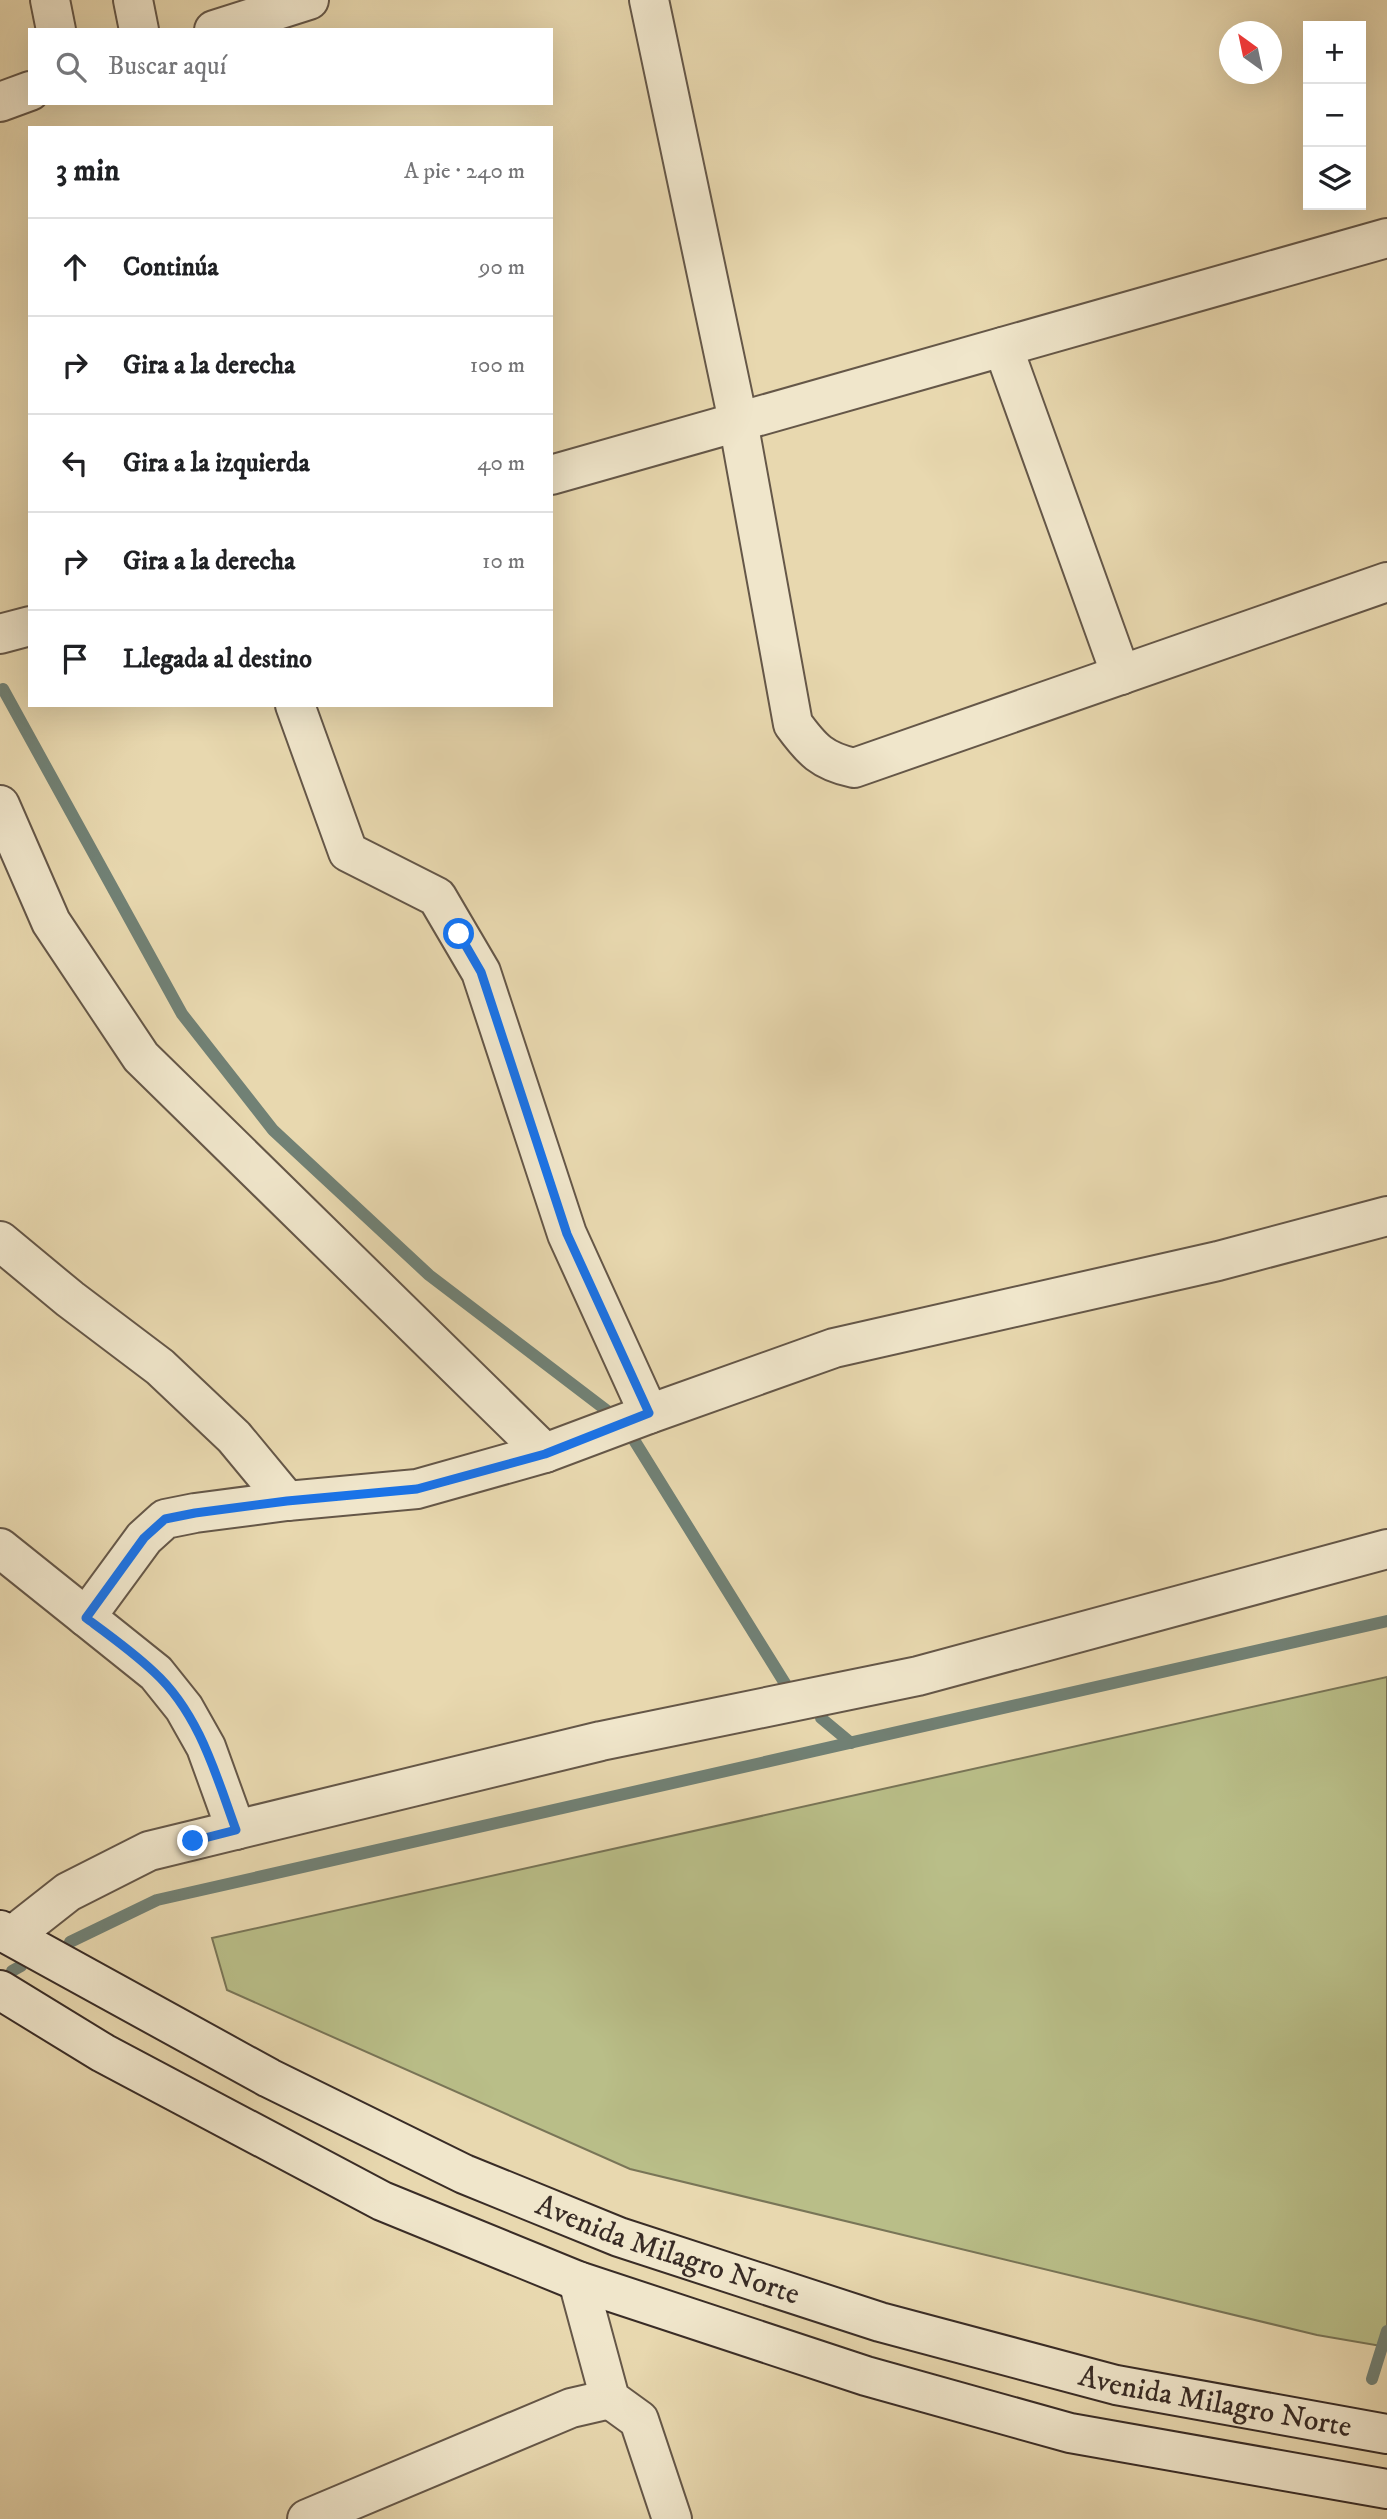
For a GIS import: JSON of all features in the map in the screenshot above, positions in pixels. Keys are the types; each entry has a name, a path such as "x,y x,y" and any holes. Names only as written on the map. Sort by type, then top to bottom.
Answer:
{"street":[{"path":"50,0 56,28"},
{"path":"133,0 139,28"},
{"path":"220,28 309,0"},
{"path":"649,0 738,421 793,724 810,749 836,765 854,768 1387,582"},
{"path":"0,102 28,92"},
{"path":"553,474 1387,238"},
{"path":"1003,346 1121,675"},
{"path":"0,634 28,627"},
{"path":"296,707 348,852 437,897 481,972 567,1234 649,1413"},
{"path":"0,805 51,922 141,1057 545,1454"},
{"path":"86,1618 144,1538 165,1519 287,1501 417,1489 545,1454 649,1413 834,1348 1218,1261 1387,1216"},
{"path":"0,1241 70,1299 160,1367 234,1437 287,1501"},
{"path":"0,1548 156,1673 184,1708 205,1747 236,1830"},
{"path":"6,1933 68,1892 149,1851 601,1741 918,1676 1387,1549"},
{"name":"Avenida Milagro Norte","path":"6,1933 281,2084 464,2174 619,2237 880,2322 1116,2385 1387,2434"},
{"name":"Avenida Milagro Norte","path":"0,1990 103,2053 382,2201 578,2281 866,2376 1070,2433 1387,2489"},
{"path":"578,2281 610,2399 639,2420 672,2519"},
{"path":"307,2519 571,2408 610,2399"}],"green space":[{"path":"1387,1677 1387,2347 1317,2335 630,2169 227,1990 212,1938"}],"waterway":[{"path":"3,689 182,1014 273,1130 429,1275 610,1413"},
{"path":"634,1440 786,1685"},
{"path":"70,1942 157,1900 1387,1621"},
{"path":"821,1718 851,1743"},
{"path":"12,1971 21,1966"},
{"path":"1372,2379 1387,2331"}],"route":[{"path":"193,1841 236,1830 205,1747 184,1708 156,1673 86,1618 144,1538 165,1519 195,1513 417,1489 545,1454 649,1413 567,1234 481,972 459,934"}]}
